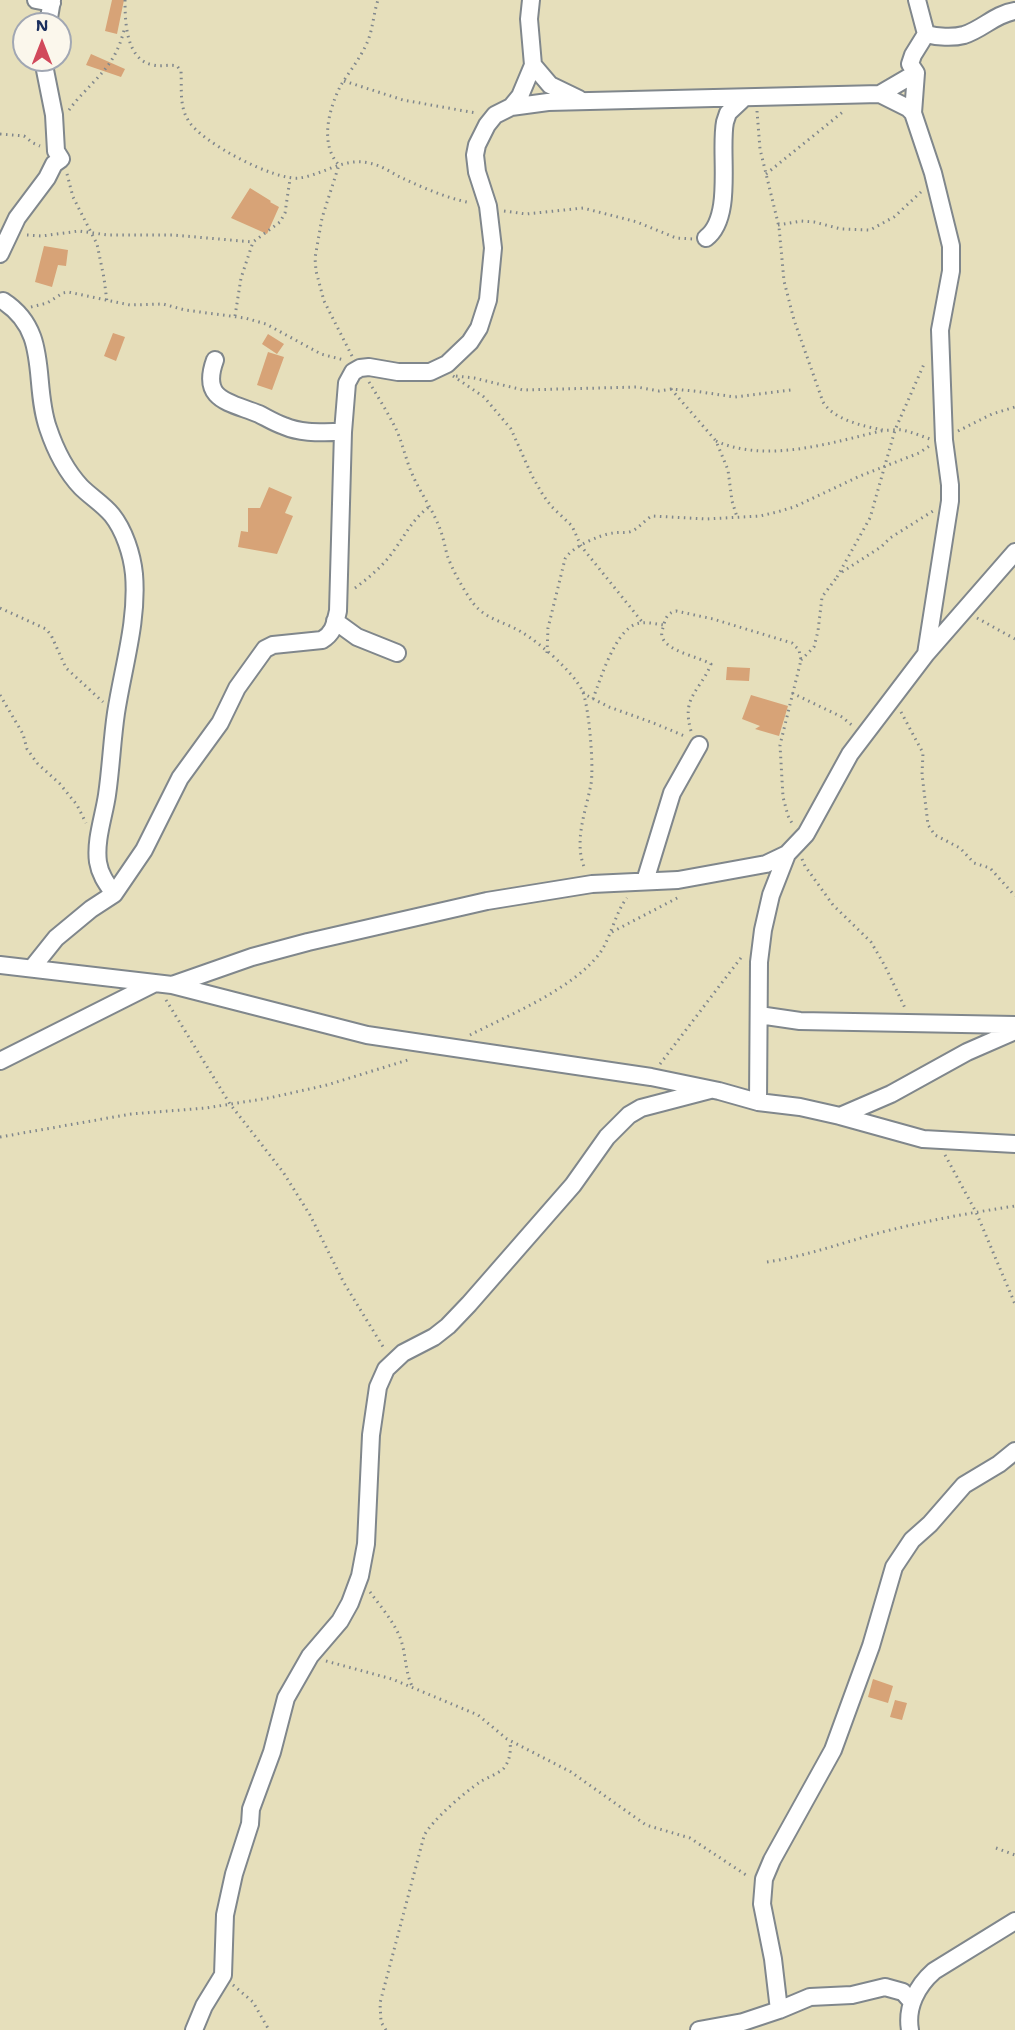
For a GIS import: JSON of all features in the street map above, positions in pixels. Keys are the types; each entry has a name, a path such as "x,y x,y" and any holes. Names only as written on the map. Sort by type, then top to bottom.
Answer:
{"street":[{"path":"32,968 56,938 91,909 114,894 144,850 180,777 220,723 237,688 265,650 273,645 322,640 329,636 336,616 347,383 353,372 360,368 398,372 430,372 447,364 470,342 485,310 490,288 493,248 488,206 479,178 476,155 481,136 495,116 511,107 520,96 533,65 529,19 531,0"},
{"path":"917,0 926,34 910,64 916,73 914,113 933,173 951,246 951,271 940,330 942,440 950,485 950,501 926,654"},
{"path":"926,34 963,35 991,18 1015,10"},
{"path":"533,65 550,85 585,102"},
{"path":"0,254 10,231 27,202 47,178 58,155 56,129 45,72"},
{"path":"880,94 916,73"},
{"path":"511,107 548,102 880,94 914,113"},
{"path":"706,238 712,234 718,222 723,194 725,122 728,113 750,97"},
{"path":"5,303 26,321 37,353 42,408 58,453 81,487 112,515 126,542 134,573 134,600 128,655 116,718 112,761 97,850 102,877 114,894"},
{"path":"215,360 211,383 215,393 228,404 293,429 343,432"},
{"path":"758,1102 759,962 771,895 795,846 850,754 926,654 1015,552"},
{"path":"336,616 357,637 397,653"},
{"path":"643,881 672,793 699,745"},
{"path":"172,985 252,957 319,939 487,901 592,884 678,880 713,875 766,864 795,846"},
{"path":"0,965 172,985 367,1035 651,1077 758,1102 800,1107 840,1116 923,1139 1015,1144"},
{"path":"0,1061 155,983"},
{"path":"759,1015 800,1021 1015,1025"},
{"path":"840,1116 891,1094 967,1052 1015,1031"},
{"path":"194,2030 204,2006 223,1974 225,1915 234,1874 250,1824 251,1809 272,1752 286,1698 310,1656 340,1621 350,1603 361,1569 366,1544 368,1461 381,1378 393,1361 434,1336 469,1304 573,1185 607,1137 629,1115 641,1108 710,1090"},
{"path":"779,2010 762,1896 764,1879 772,1860 833,1750 871,1646 894,1567 912,1540 930,1524 964,1485 999,1464 1015,1450"},
{"path":"910,2030 909,2014 912,2002 924,1980 934,1971 1015,1921"},
{"path":"699,2030 743,2022 810,1997 852,1995 885,1987 903,1992 912,2002"}],"path":[{"path":"125,0 129,40 142,60 153,65 177,66 181,71 183,110 189,123 198,133 228,153 290,178 320,174 339,165 357,161 369,163 426,189 464,202 526,214 583,208 637,222 676,238 706,238"},
{"path":"339,165 331,156 328,125 333,104 344,81 367,44 378,0"},
{"path":"56,129 78,97 108,64 117,50 126,25"},
{"path":"344,81 403,100 495,116"},
{"path":"750,97 778,225 784,281 794,320 823,402 827,408 843,417 885,430"},
{"path":"766,174 848,108"},
{"path":"0,134 24,136 58,155 73,197 97,244 107,302"},
{"path":"5,303 47,303 68,292 107,302 138,306 163,304 185,310 235,316 266,324 330,358 355,361 324,301 316,272 315,258 322,218 339,165"},
{"path":"778,225 801,221 822,223 841,229 875,229 908,206 921,192 933,173"},
{"path":"235,316 241,278 254,242 280,222 285,213 290,178"},
{"path":"10,231 42,236 79,231 108,235 172,235 254,242"},
{"path":"837,577 870,518 895,430 928,356"},
{"path":"360,368 396,429 414,477 441,531 448,558 467,594 476,607 488,617 522,632 547,652 586,695 694,739 688,720 688,705 711,664 678,650 663,640 666,616 676,611 713,620 792,643 799,650 801,660 780,745 783,797 795,846 805,866 833,905 871,942 912,1023"},
{"path":"643,623 581,546 572,525 551,506 543,495 511,429 484,397 452,375 523,390 637,387 735,397 791,390"},
{"path":"672,389 716,441 726,446 748,450 804,449 885,430 942,440"},
{"path":"547,652 548,628 565,559 568,554 581,546 602,536 635,530 652,516 689,519 760,516 794,507 884,466 919,453 992,414 1015,408"},
{"path":"716,441 728,470 732,501 737,517"},
{"path":"801,660 814,647 822,597 844,569 950,501"},
{"path":"336,616 351,591 377,571 417,516 430,506"},
{"path":"0,608 46,629 66,668 96,694 116,718"},
{"path":"963,610 1015,639"},
{"path":"593,699 612,651 629,627 643,623 664,625"},
{"path":"580,688 586,710 592,756 591,781 582,823 581,860 592,884"},
{"path":"792,693 842,717 864,735"},
{"path":"0,694 17,722 27,749 37,763 60,784 77,805 97,850"},
{"path":"893,697 923,753 922,774 930,830 960,848 974,862 990,868 1015,896"},
{"path":"446,1047 510,1015 564,985 585,970 600,952 612,932 624,902 643,881"},
{"path":"612,932 688,892"},
{"path":"651,1077 744,954"},
{"path":"155,983 230,1104 283,1172 310,1215 344,1283 393,1361"},
{"path":"0,1137 131,1114 269,1098 327,1084 412,1058"},
{"path":"937,1140 976,1212 1015,1304"},
{"path":"767,1262 800,1257 879,1233 1015,1206"},
{"path":"361,1569 368,1588 396,1629 413,1688"},
{"path":"310,1656 392,1680 478,1715 510,1741 570,1772 646,1825 690,1838 744,1872 762,1896"},
{"path":"386,2030 381,2022 380,2003 424,1836 427,1830 456,1801 478,1783 506,1766 511,1752 510,1741"},
{"path":"996,1848 1015,1855"},
{"path":"223,1974 253,2002 270,2030"}],"building":[{"path":"112,0 124,0 117,34 105,31"},
{"path":"91,54 125,69 121,77 86,65"},
{"path":"250,188 279,207 267,234 231,218"},
{"path":"44,246 68,250 66,266 58,265 52,287 35,282"},
{"path":"113,333 125,337 116,361 104,356"},
{"path":"268,334 284,344 277,354 262,344"},
{"path":"268,352 284,357 272,390 257,385"},
{"path":"269,487 292,497 285,513 293,516 277,554 238,547 241,531 248,532 248,508 260,508"},
{"path":"727,667 750,668 749,681 726,680"},
{"path":"751,695 788,706 779,736 755,729 760,726 742,719"},
{"path":"873,1679 893,1686 888,1703 868,1697"},
{"path":"895,1700 907,1703 902,1720 890,1717"}]}
